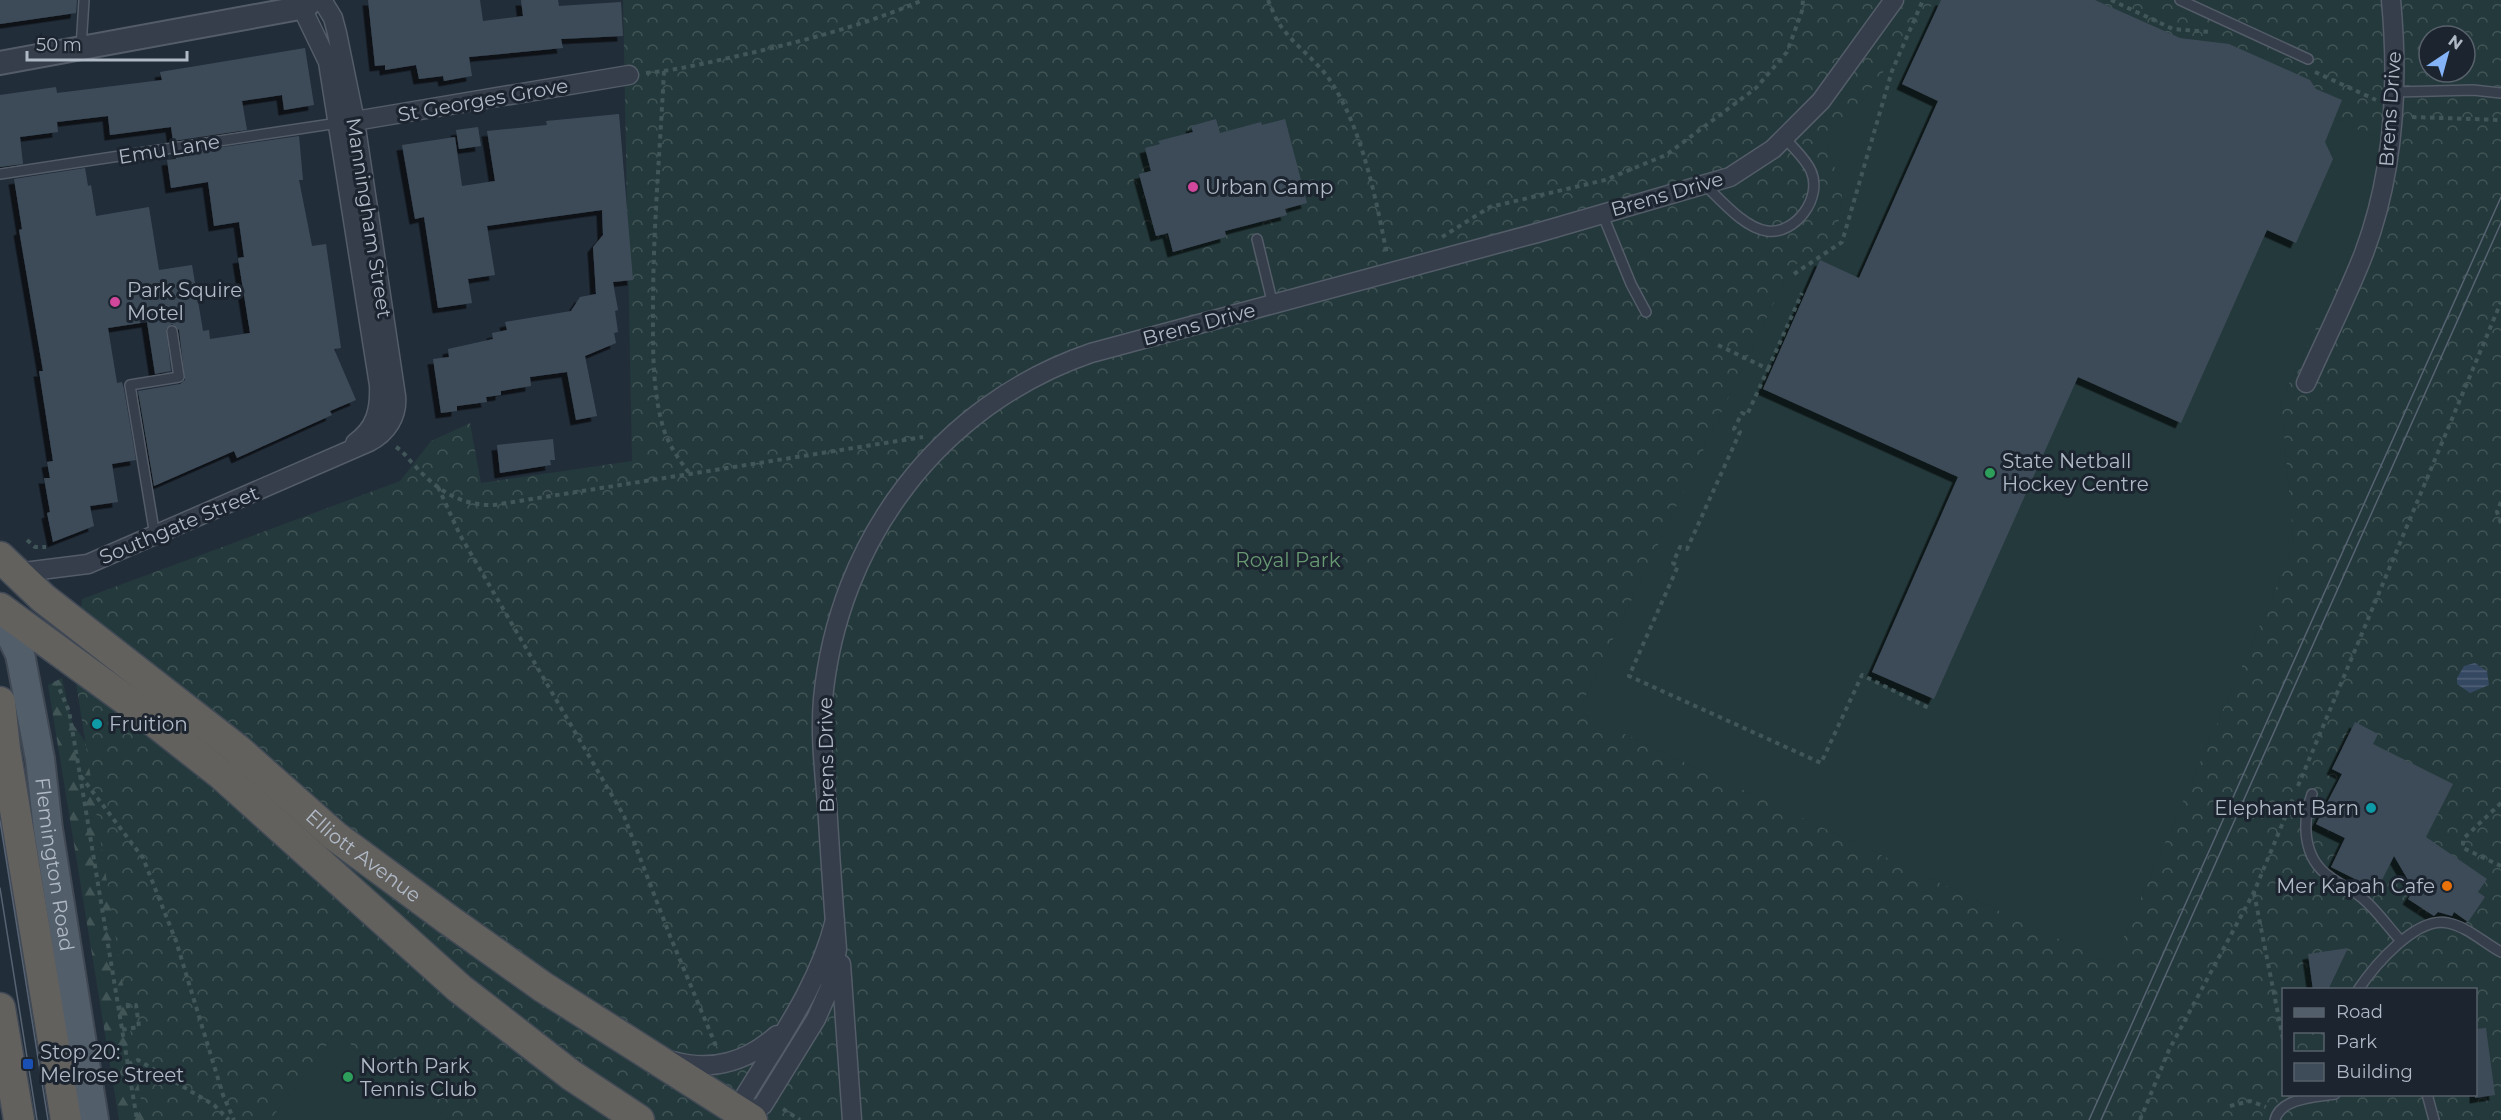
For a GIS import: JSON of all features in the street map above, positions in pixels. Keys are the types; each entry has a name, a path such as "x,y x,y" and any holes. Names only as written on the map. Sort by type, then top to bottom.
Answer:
{"highway":[{"name":"Elliott Avenue","path":"8,565 43,598 237,749 335,836 543,987 746,1119"},
{"name":"Elliott Avenue","path":"0,608 137,708 222,775 459,988 571,1075 639,1120"},
{"name":"Flemington Road","path":"0,702 15,814 66,1120"},
{"path":"0,1008 19,1120"}],"main road":[{"name":"Flemington Road","path":"0,614 20,654 38,749 48,829 94,1120"}],"street":[{"name":"Brens Drive","path":"835,925 815,980 746,1094 743,1102 746,1119 763,1105 824,1002 836,967 835,925 822,736 823,699 829,656 838,620 855,572 875,530 901,492 933,454 957,432 1006,394 1041,374 1091,353 1730,177 1773,149 1821,101 1894,0"},
{"name":"Brens Drive","path":"2306,382 2363,254 2374,223 2387,163 2394,92 2395,38 2391,0"},
{"path":"0,63 80,50 312,3"},
{"name":"Manningham Street","path":"312,3 346,122 396,396 393,418 375,431"},
{"name":"St Georges Grove","path":"346,122 629,75"},
{"name":"Southgate Street","path":"8,565 83,566 369,442 375,431"},
{"path":"835,925 843,983 852,1120"},
{"path":"597,1021 661,1057 702,1066 718,1066 745,1057 772,1040 788,1025"}],"lane":[{"path":"80,50 84,0"},
{"path":"2180,0 2308,59"},
{"path":"2394,92 2473,90 2501,93"},
{"name":"Emu Lane","path":"0,174 346,122"},
{"path":"1704,184 1740,218 1765,231 1784,231 1799,218 1813,193 1812,171 1785,138"},
{"path":"1602,213 1631,284 1646,312"},
{"path":"1257,239 1273,304"},
{"path":"154,536 130,385 179,377 172,331"},
{"path":"2312,794 2305,817 2305,832 2317,864 2328,876 2364,899 2401,941"},
{"path":"2360,988 2381,960 2401,941 2426,926 2445,922 2470,932 2501,952"},
{"path":"2275,1118 2282,1108 2292,1103 2330,1096"},
{"path":"2427,1096 2434,1120"}],"path":[{"path":"629,75 664,71 813,39 923,0"},
{"path":"1268,0 1281,27 1326,75 1337,93 1358,140 1373,188 1388,258 1398,255"},
{"path":"1436,240 1490,207 1605,180 1666,155 1756,88 1764,79 1786,52 1802,11 1803,0"},
{"path":"1794,274 1842,242 1892,71 1923,0"},
{"path":"664,71 653,245 653,343 656,391 664,429 676,455 690,474"},
{"path":"1802,293 1747,415 1742,412 1734,429 1740,432 1687,549 1680,547 1673,563 1678,566 1629,676 1821,763 1862,675 1931,709"},
{"path":"2140,1120 2169,1050 2253,892 2501,302"},
{"path":"1718,345 1768,369"},
{"path":"375,431 400,449 438,487 464,502 494,505 912,440 929,435"},
{"path":"438,487 460,535 624,816 670,936 720,1054"},
{"path":"2501,502 2497,512 2501,523"},
{"path":"27,540 35,547 46,547"},
{"path":"52,672 69,711 137,1120"},
{"path":"80,775 143,858 176,941 216,1073 234,1120"},
{"path":"2501,803 2463,839 2463,848 2501,866"},
{"path":"2253,892 2282,1039"},
{"path":"117,1008 136,1005 139,1027 121,1030"},
{"path":"128,1064 138,1060 214,1105 229,1120"},
{"path":"2230,1106 2256,1102 2275,1118"}],"green space":[{"name":"Royal Park","path":"623,0 2501,0 2501,1120 144,1120 75,676 82,599 400,481 431,441 470,423 481,483 632,461"},
{"name":"State Netball Hockey Centre","path":"1936,0 2067,0 2384,141 2362,233 2281,400 2294,547 2112,964 1578,712 1790,269 1837,235 1843,187 1827,149"},
{"path":"62,678 72,723 99,761 268,1120 119,1120 48,685"},
{"name":"North Park Tennis Club","path":"336,1033 450,1120 270,1120"}],"water":[{"path":"2475,663 2487,671 2489,685 2470,693 2457,684 2457,678 2464,666"}],"building":[{"path":"0,0 77,0 76,13 0,24"},
{"path":"368,0 480,0 483,21 523,16 521,0 558,0 559,6 621,2 623,36 561,39 563,48 469,57 472,76 444,81 443,76 419,79 416,65 385,70 385,65 375,66"},
{"path":"1941,0 2095,0 2180,38 2229,44 2310,80 2316,89 2342,100 2325,142 2333,159 2296,243 2267,230 2181,423 2078,377 1934,699 1872,672 1958,477 1763,389 1820,260 1859,278 1938,101 1902,84"},
{"path":"305,48 314,105 284,110 282,95 242,101 247,130 173,141 171,127 110,135 108,116 57,122 58,132 20,137 23,164 0,167 0,95 56,87 57,93 162,80 160,72"},
{"path":"619,114 633,280 613,282 618,310 615,311 618,332 614,333 616,343 585,356 597,416 576,420 567,372 530,377 531,386 501,391 501,395 486,397 487,402 457,406 457,411 441,413 433,359 449,357 448,349 493,339 492,333 507,330 505,322 571,311 580,297 596,294 593,247 603,235 602,210 487,226 495,275 468,279 472,303 438,308 424,217 415,219 402,145 455,137 462,186 495,181 487,131 547,125 546,121"},
{"name":"Urban Camp","path":"1216,119 1220,133 1261,122 1262,125 1285,119 1307,203 1285,209 1287,215 1225,231 1226,237 1173,252 1168,233 1156,236 1139,174 1151,171 1145,148 1160,144 1158,141 1193,132 1191,126"},
{"path":"478,127 481,146 459,149 456,130"},
{"path":"299,136 303,180 299,180 312,246 326,244 341,348 334,349 356,400 330,411 332,415 237,458 234,451 154,486 138,391 180,384 185,380 179,330 172,324 166,329 171,371 155,374 147,322 108,328 117,383 122,382 124,389 136,460 112,464 118,502 90,506 94,526 53,542 47,513 50,512 44,478 50,478 47,462 53,461 39,371 43,371 19,230 22,229 14,179 85,168 88,186 91,185 96,216 149,207 159,270 192,265 203,331 209,330 210,339 250,333 238,258 244,257 239,222 214,226 208,182 171,188 167,160 176,159 175,154"},
{"path":"553,439 555,460 550,460 551,465 500,473 497,445"},
{"name":"Elephant Barn","path":"2355,722 2378,734 2373,744 2453,784 2426,837 2487,879 2478,892 2485,897 2468,922 2454,912 2452,916 2438,912 2434,916 2408,899 2414,890 2394,856 2377,890 2331,867 2345,838 2316,824 2342,774 2332,769"},
{"path":"2348,948 2329,988 2313,988 2308,954"},
{"path":"2486,1028 2495,1095 2475,1098 2477,1096 2477,1029"}],"tram line":[{"path":"2089,1120 2501,197"},
{"path":"2101,1120 2501,223"},
{"path":"0,821 48,1120"},
{"path":"0,888 37,1120"}],"place":[{"name":"Urban Camp","path":"1193,187"},
{"name":"Park Squire Motel","path":"115,302"},
{"name":"State Netball Hockey Centre","path":"1990,473"},
{"name":"Fruition","path":"97,724"},
{"name":"Elephant Barn","path":"2371,808"},
{"name":"Mer Kapah Cafe","path":"2447,886"},
{"name":"Stop 20: Melrose Street","path":"28,1064"},
{"name":"North Park Tennis Club","path":"348,1077"}]}
